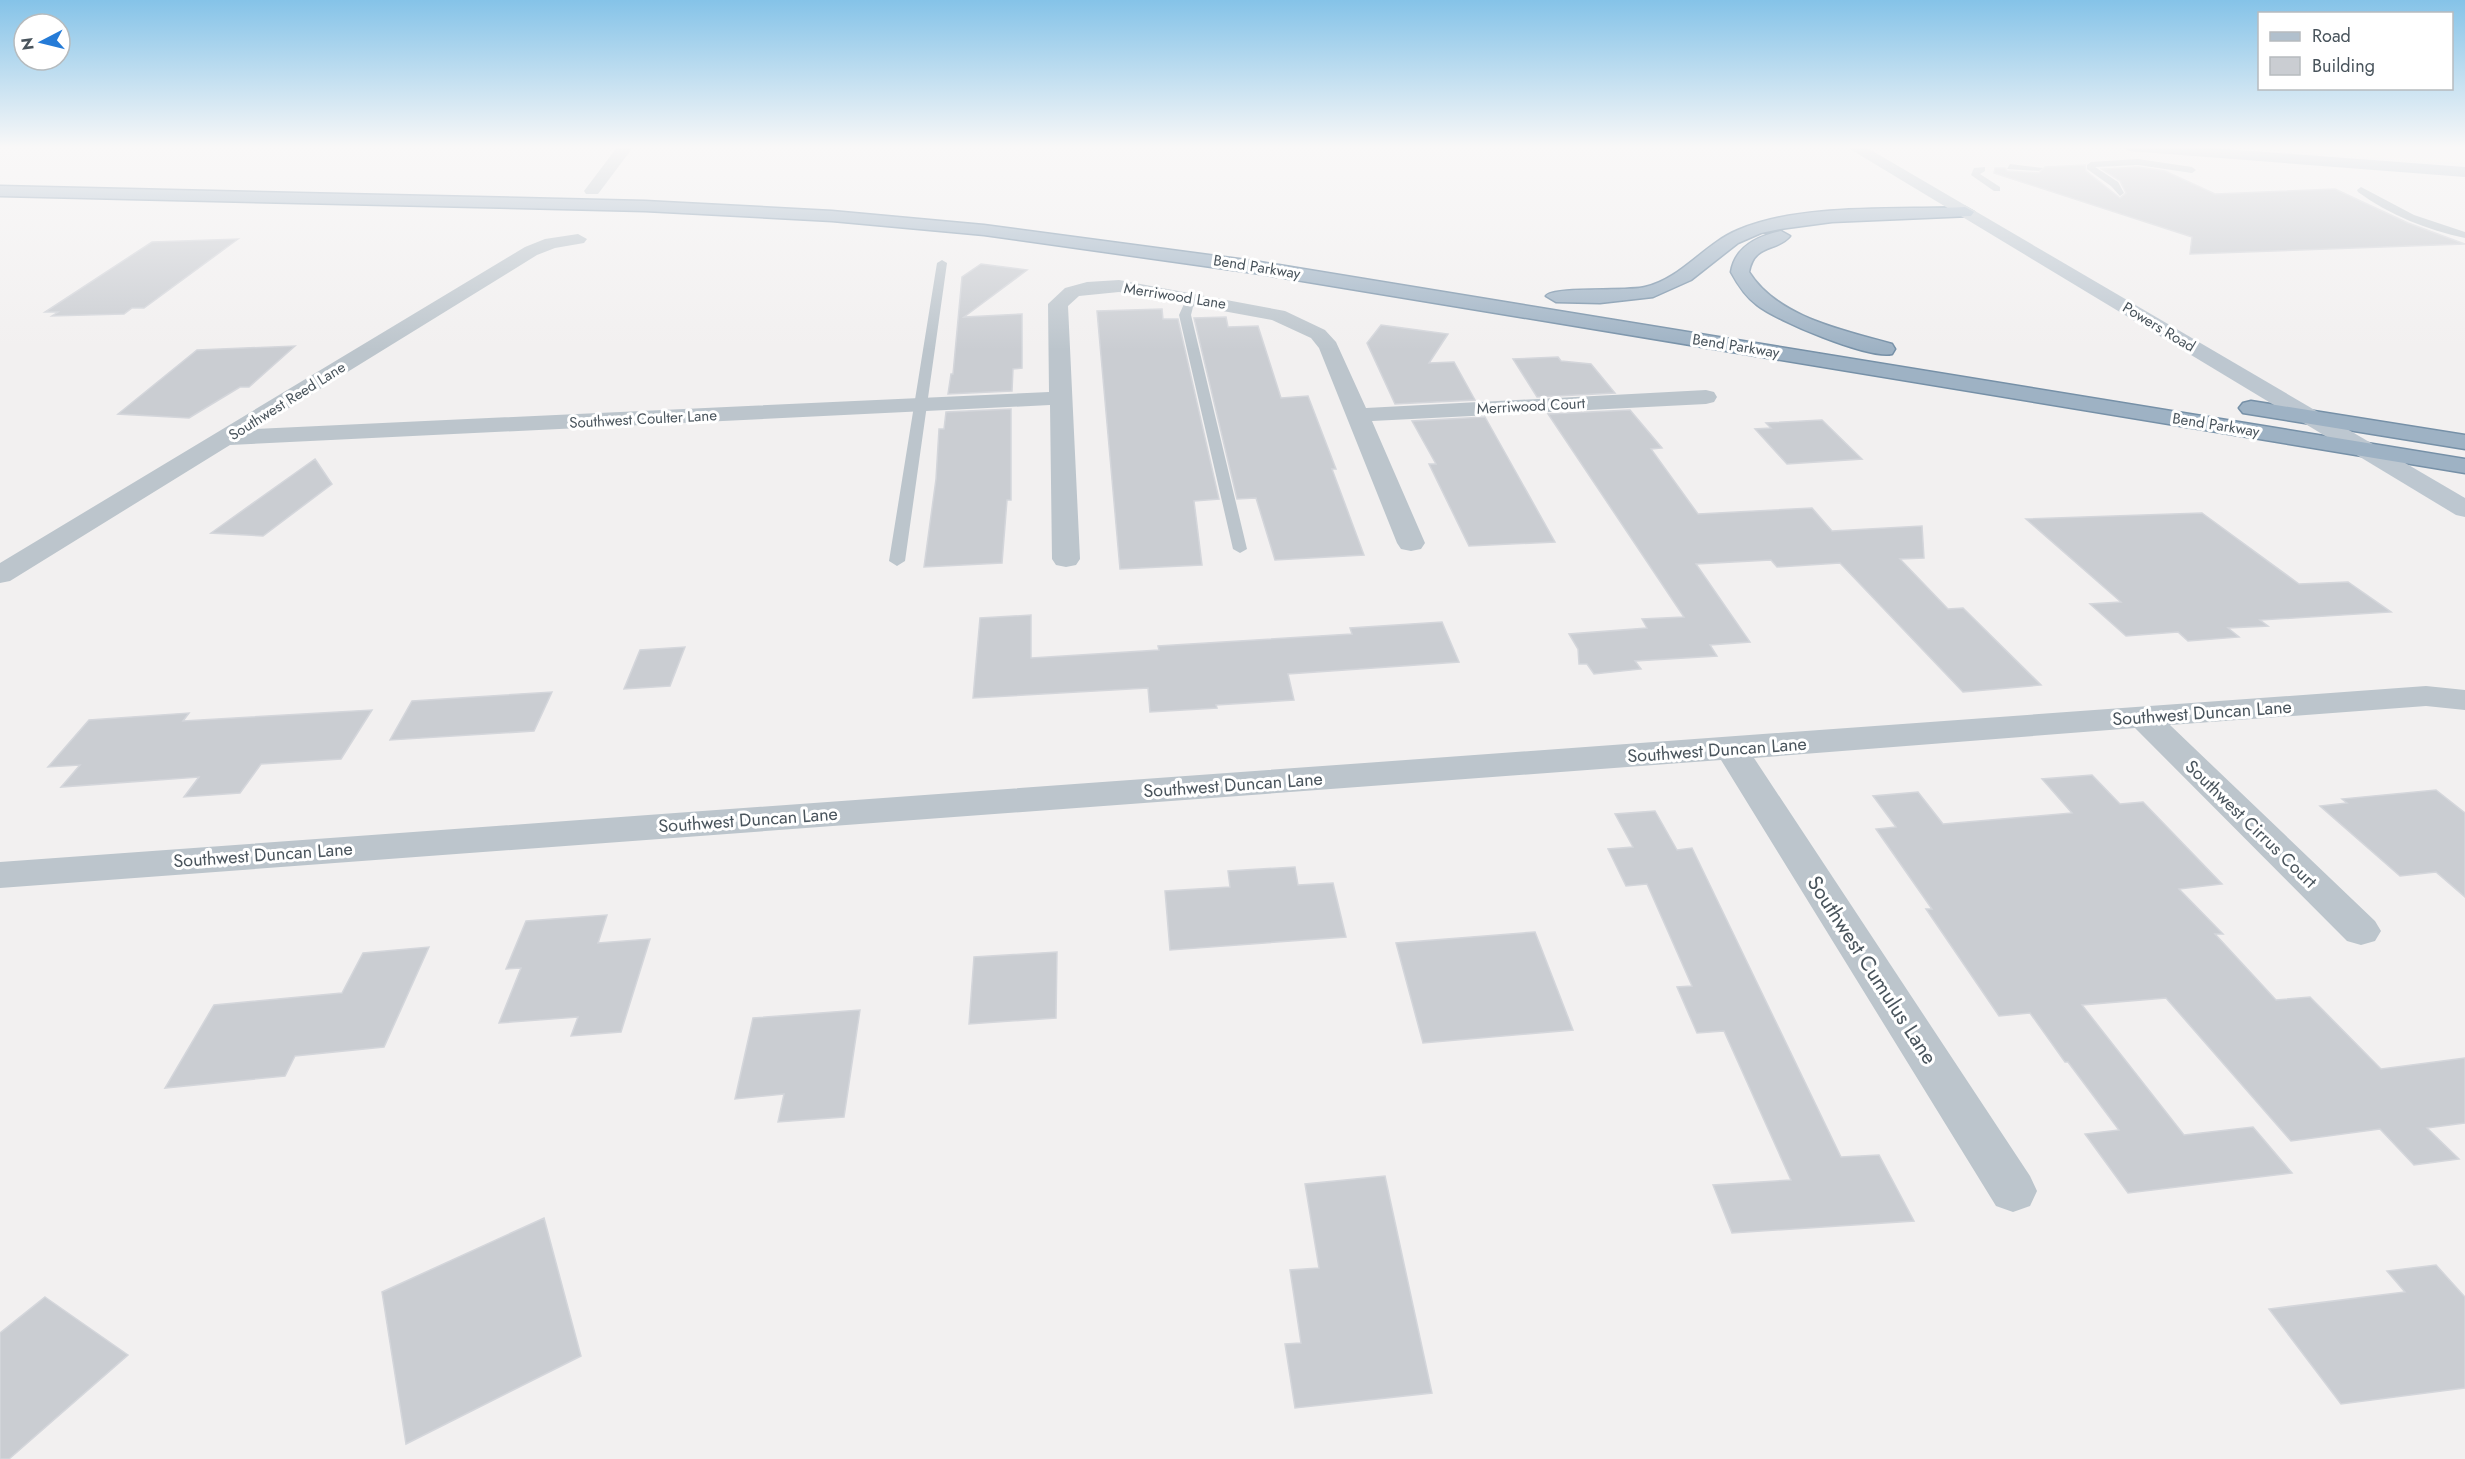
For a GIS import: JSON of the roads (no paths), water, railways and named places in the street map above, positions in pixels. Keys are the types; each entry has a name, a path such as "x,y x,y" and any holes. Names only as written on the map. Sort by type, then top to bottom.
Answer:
{"highway":[{"name":"Bend Parkway","path":"785,214 984,230 1264,268 2465,466"},
{"name":"Bend Parkway","path":"983,214 1162,236 1420,275"},
{"path":"1556,296 1631,294 1664,287 1679,279 1727,241 1768,226 1825,219 1973,217"},
{"path":"1884,349 1812,324 1774,307 1743,279 1740,272 1743,260 1752,250 1766,241 1814,229 1973,217"},
{"path":"1533,293 1646,311"},
{"name":"Bend Parkway","path":"1782,333 1907,353"},
{"name":"Bend Parkway","path":"2235,405 2465,442"}],"main road":[{"name":"Powers Road","path":"1968,214 2465,509"}],"street":[{"name":"Southwest Reed Lane","path":"0,575 531,251 551,243 579,239"},
{"name":"Merriwood Lane","path":"1066,559 1059,398 1058,304 1072,292 1103,286 1197,299 1278,315 1318,334 1329,346 1411,543"},
{"name":"Merriwood Court","path":"1357,415 1706,397"},
{"name":"Southwest Coulter Lane","path":"227,438 1059,398"},
{"name":"Southwest Duncan Lane","path":"0,874 1731,749 2426,696 2465,700"},
{"name":"Southwest Cirrus Court","path":"2142,717 2361,931"},
{"name":"Southwest Cumulus Lane","path":"1731,749 2013,1191"}],"lane":[{"path":"2408,214 2465,235"},
{"path":"897,561 942,263"},
{"path":"1197,299 1188,306 1185,315 1240,549"}]}
